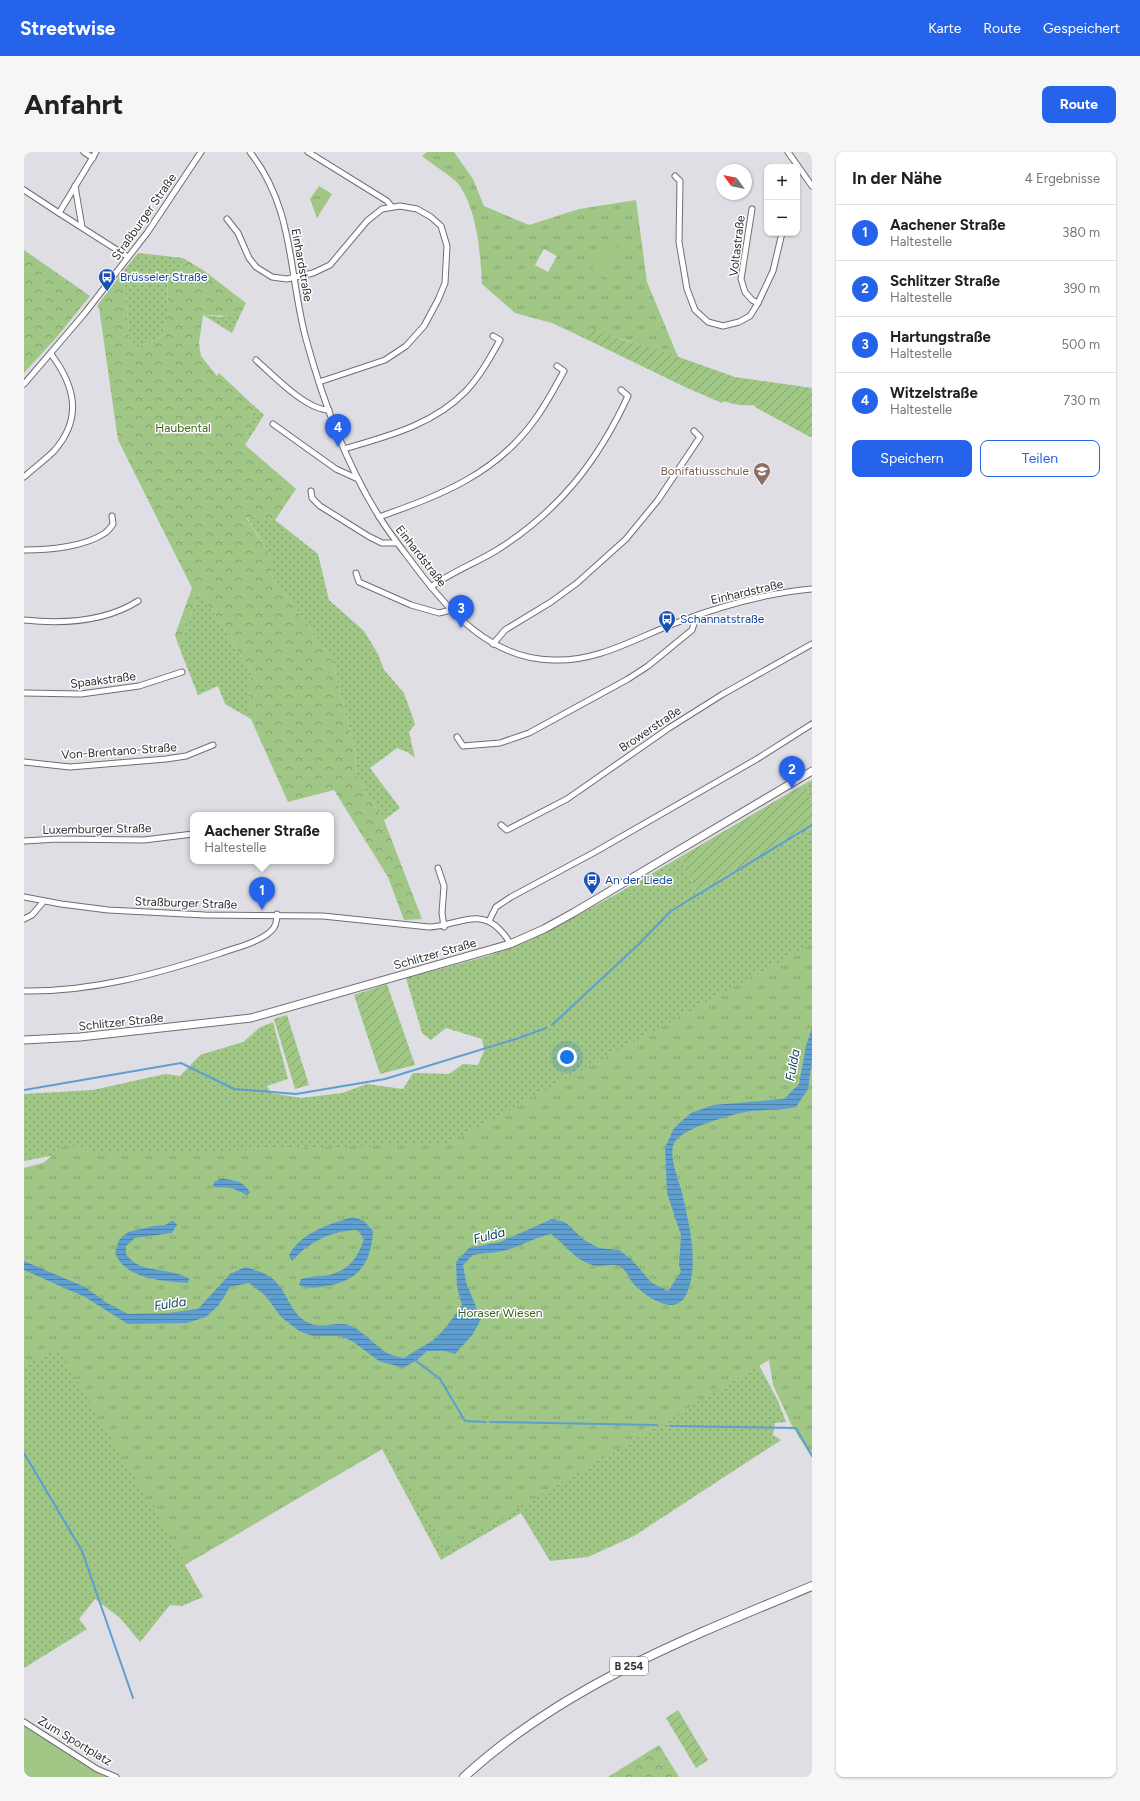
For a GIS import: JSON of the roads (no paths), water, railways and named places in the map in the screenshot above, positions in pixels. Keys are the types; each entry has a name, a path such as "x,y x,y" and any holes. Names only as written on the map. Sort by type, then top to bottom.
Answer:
{"main road":[{"name":"Schlitzer Straße","path":"24,1040 80,1037 251,1018 510,944 544,929 573,913 812,771"},
{"name":"B 254","path":"464,1777 497,1749 535,1721 607,1677 670,1646 812,1586"}],"street":[{"path":"84,152 93,158"},
{"path":"59,213 96,152"},
{"name":"Straßburger Straße","path":"24,384 128,257 165,207 201,152"},
{"name":"Einhardstraße","path":"250,152 268,179 278,200 286,226 305,335 329,410 344,449 358,479 379,516 431,587 451,610 475,632 494,644 514,653 531,658 573,660 601,654 693,617 747,600 784,592 812,589"},
{"path":"308,152 387,201 392,207"},
{"path":"788,152 795,164"},
{"path":"800,172 812,186"},
{"path":"675,176 680,182 679,242 687,290 695,310 708,322 723,326 739,322 750,316 758,303 773,271 781,236"},
{"path":"75,186 82,227"},
{"path":"24,190 128,257"},
{"path":"227,219 238,233 248,258 266,274 279,278 295,278 313,273 330,264 367,221 382,209 400,206 417,209 431,217 441,226 447,246 446,274 442,291 424,326 412,340 399,351 378,363 319,382"},
{"name":"Voltastraße","path":"752,208 741,279 745,292 752,300 758,303"},
{"path":"344,449 414,426 434,416 454,403 467,390 486,365 500,340 493,336"},
{"path":"24,478 59,444 68,429 72,416 73,402 69,383 61,368 50,354"},
{"path":"256,360 314,407 329,410"},
{"path":"379,516 447,491 468,480 493,463 519,439 536,418 564,371 557,366"},
{"path":"431,587 442,579 486,557 517,537 558,502 589,466 613,427 628,396 621,390"},
{"path":"273,424 336,469 358,479"},
{"path":"494,644 505,630 551,602 577,583 626,539 658,500 700,437 694,431"},
{"path":"311,491 312,498 320,506 368,536 382,543 398,543"},
{"path":"24,550 54,548 96,537 106,533 113,524 112,516"},
{"path":"356,573 360,582 411,605 439,613 451,610"},
{"path":"24,620 56,621 91,618 126,609 138,601"},
{"path":"457,737 463,746 491,744 516,738 542,726 648,666 690,632 694,627 693,617"},
{"name":"Browerstraße","path":"501,825 507,830 567,799 669,728 723,694 812,644"},
{"name":"Spaakstraße","path":"24,693 81,694 139,686 182,672"},
{"path":"510,944 501,930 489,921 496,907 511,897 595,852 757,759 812,724"},
{"name":"Von-Brentano-Straße","path":"24,762 70,767 166,759 186,756 213,745"},
{"name":"Luxemburger Straße","path":"24,841 58,838 144,840 190,834"},
{"path":"438,868 444,886 442,912 444,926"},
{"name":"Straßburger Straße","path":"24,897 124,911 205,915 277,914 345,918 429,928 444,926 474,918 489,921"},
{"path":"24,919 32,915 44,901"},
{"path":"24,991 51,992 90,987 134,979 177,968 267,935 274,927 277,914"},
{"name":"Zum Sportplatz","path":"24,1722 97,1769 116,1777"}],"water":[{"path":"812,1028 812,1060 808,1089 796,1107 751,1111 728,1116 695,1128 678,1138 674,1143 672,1149 673,1162 688,1218 693,1258 690,1284 686,1295 681,1302 667,1304 651,1298 632,1282 627,1273 620,1267 612,1265 596,1266 583,1261 574,1255 551,1234 536,1238 508,1250 473,1255 463,1265 466,1282 481,1319 473,1334 455,1354 445,1351 427,1351 417,1360 403,1368 379,1361 352,1341 340,1336 313,1336 299,1331 281,1317 266,1296 249,1283 230,1287 218,1306 206,1317 187,1323 128,1324 85,1297 24,1270 24,1261 85,1287 107,1303 128,1314 168,1313 198,1309 230,1274 245,1267 272,1278 283,1291 293,1308 301,1318 307,1322 316,1325 343,1324 350,1326 362,1333 386,1352 404,1358 435,1339 447,1326 462,1305 457,1287 456,1262 469,1248 500,1242 552,1219 565,1222 584,1240 599,1248 619,1250 632,1260 652,1283 668,1291 681,1272 679,1265 681,1235 667,1193 665,1148 674,1128 691,1113 713,1105 784,1099 799,1084 806,1046"},
{"path":"220,1179 233,1180 241,1183 250,1193 247,1195 232,1188 213,1187 214,1182"},
{"path":"353,1217 364,1221 373,1231 369,1252 361,1269 347,1280 337,1284 312,1288 299,1285 301,1279 326,1276 336,1273 348,1266 356,1257 364,1238 357,1230 338,1232 322,1238 306,1248 292,1261 289,1255 294,1247 301,1240 317,1230"},
{"path":"173,1220 177,1225 172,1233 135,1238 126,1246 126,1254 142,1266 176,1273 189,1278 188,1283 153,1279 135,1273 121,1263 115,1253 119,1240 128,1232 165,1225"}],"waterway":[{"path":"552,1025 639,944 671,911 812,825"},
{"path":"24,1090 181,1063 234,1089 296,1094 385,1079 519,1038 546,1028"},
{"path":"415,1360 440,1379 465,1421 486,1422"},
{"path":"490,1422 657,1425"},
{"path":"670,1426 796,1428 812,1456"},
{"path":"24,1453 82,1551 133,1698"}],"place":[{"name":"Brüsseler Straße","path":"107,292"},
{"name":"Witzelstraße","path":"338,447"},
{"name":"Bonifatiusschule","path":"762,486"},
{"name":"Hartungstraße","path":"461,628"},
{"name":"Schannatstraße","path":"667,634"},
{"name":"Schlitzer Straße","path":"792,789"},
{"name":"An der Liede","path":"592,895"},
{"name":"Aachener Straße","path":"262,910"}],"park label":[{"name":"Haubental","path":"183,428"},
{"name":"Horaser Wiesen","path":"500,1313"}],"water label":[{"name":"Fulda","path":"792,1065"},
{"name":"Fulda","path":"489,1235"},
{"name":"Fulda","path":"170,1303"}]}
